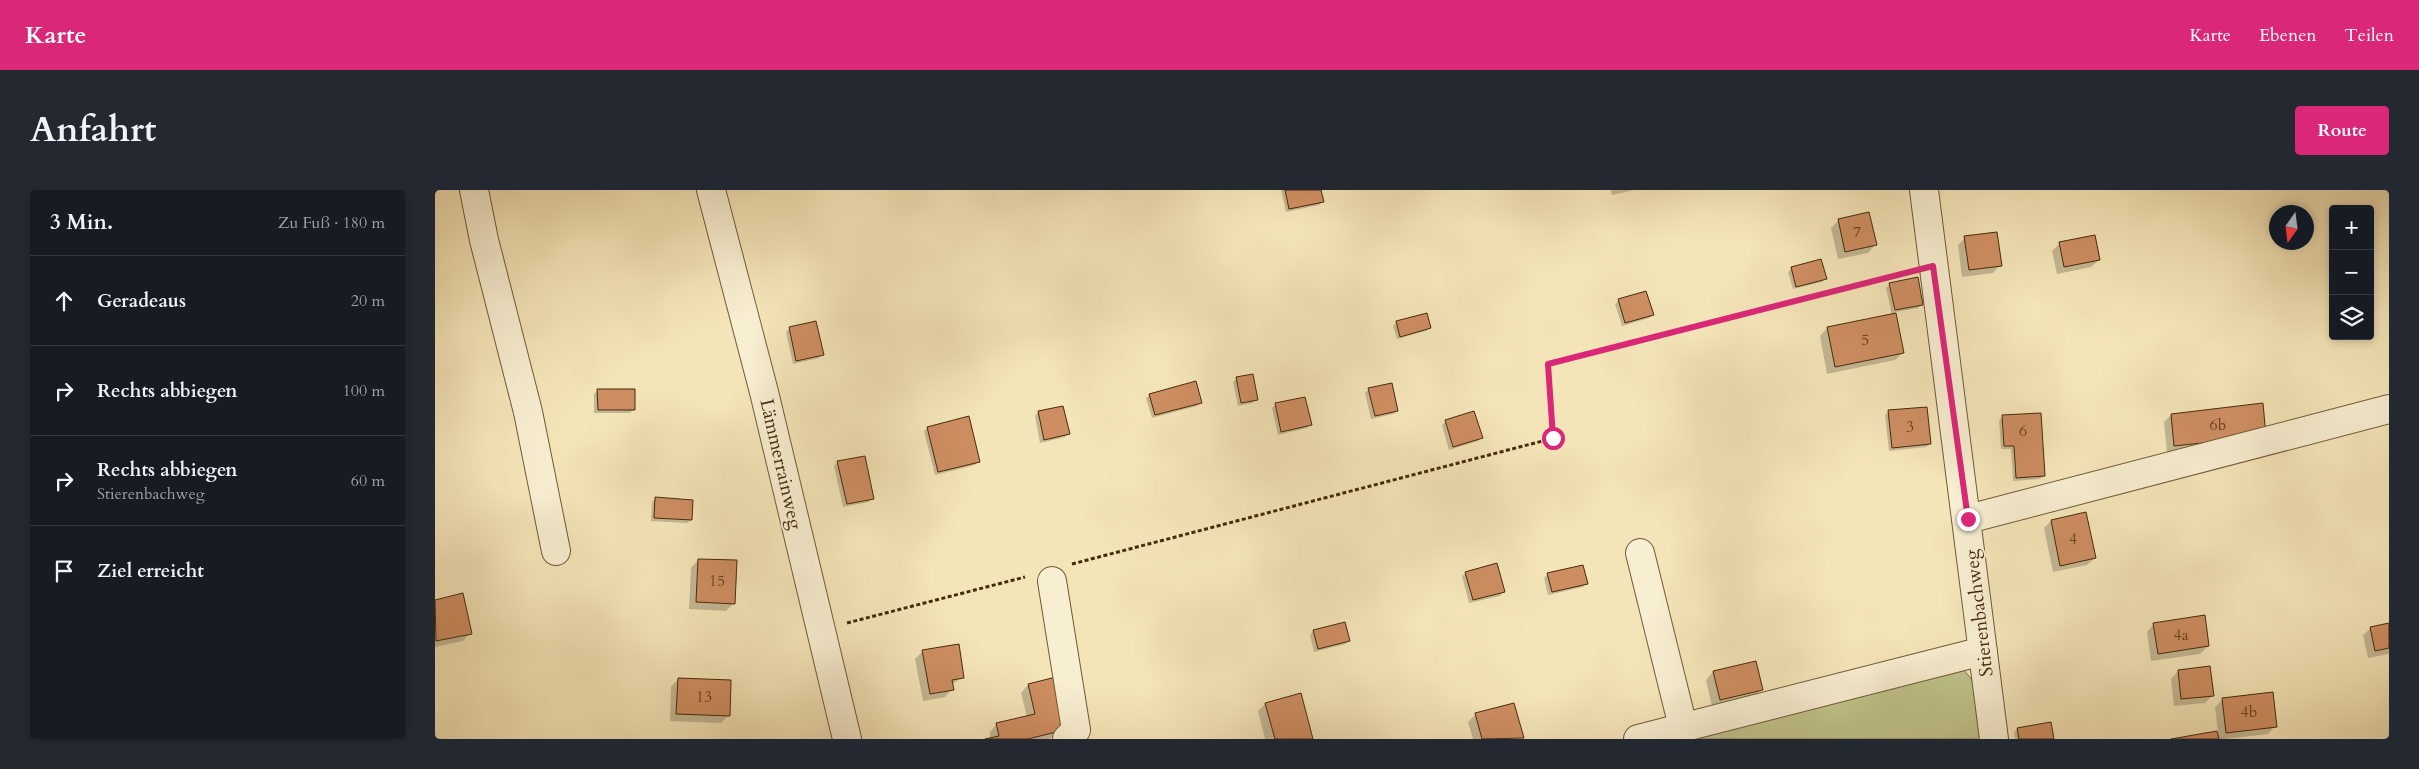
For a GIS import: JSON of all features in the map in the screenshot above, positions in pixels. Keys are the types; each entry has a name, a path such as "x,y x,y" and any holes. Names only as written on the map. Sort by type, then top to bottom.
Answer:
{"lane":[{"path":"474,190 484,240 528,412 556,552"},
{"name":"Lämmerrainweg","path":"711,190 764,392 847,739"},
{"name":"Stierenbachweg","path":"1924,190 1968,519 1994,739"},
{"path":"1968,519 2389,409"},
{"path":"1640,553 1683,727"},
{"path":"1049,574 1076,730 1067,739"},
{"path":"1638,739 1983,651"}],"path":[{"path":"821,630 1049,574 1553,438 1548,364 1933,266"}],"green space":[{"path":"1960,666 1975,683 1982,739 1680,739"}],"building":[{"path":"1285,190 1321,190 1324,202 1289,209"},
{"path":"1869,212 1877,245 1845,252 1838,219"},
{"path":"1997,232 2002,266 1969,270 1964,236"},
{"path":"2095,235 2100,260 2064,267 2059,242"},
{"path":"1821,259 1827,279 1796,287 1791,267"},
{"path":"1918,277 1923,305 1895,310 1889,283"},
{"path":"1646,291 1654,315 1625,323 1618,299"},
{"path":"1427,313 1431,328 1400,337 1396,321"},
{"path":"1896,313 1904,353 1835,367 1827,327"},
{"path":"816,321 824,355 796,361 789,327"},
{"path":"1253,374 1258,400 1241,403 1236,377"},
{"path":"1196,381 1202,403 1155,415 1149,394"},
{"path":"1392,383 1398,411 1375,416 1368,388"},
{"path":"597,389 635,389 635,410 598,410"},
{"path":"1305,397 1312,425 1281,432 1275,403"},
{"path":"2263,403 2266,436 2174,446 2171,414"},
{"path":"1063,406 1070,434 1044,440 1038,411"},
{"path":"1927,407 1931,444 1892,448 1888,410"},
{"path":"1474,411 1483,438 1453,447 1445,420"},
{"path":"2041,413 2045,476 2016,478 2014,446 2004,446 2002,415"},
{"path":"969,416 980,462 938,472 927,427"},
{"path":"865,456 874,499 847,504 837,461"},
{"path":"655,497 693,500 692,520 654,518"},
{"path":"2086,512 2096,558 2060,566 2051,520"},
{"path":"698,559 737,560 735,604 696,602"},
{"path":"1497,563 1505,592 1473,600 1465,572"},
{"path":"1583,565 1588,584 1552,592 1547,573"},
{"path":"463,593 472,634 436,641 435,600"},
{"path":"2205,615 2209,646 2158,654 2153,623"},
{"path":"1345,622 1350,641 1318,649 1313,630"},
{"path":"2389,623 2389,648 2375,651 2370,627"},
{"path":"959,644 964,678 952,680 954,690 930,694 922,650"},
{"path":"1756,661 1763,690 1720,700 1713,671"},
{"path":"2210,666 2214,696 2181,699 2178,670"},
{"path":"1060,676 1072,728 1028,739 985,739 999,736 996,723 1035,714 1028,684"},
{"path":"678,678 731,680 730,716 676,714"},
{"path":"2273,692 2277,727 2226,733 2222,698"},
{"path":"1301,693 1313,739 1275,739 1265,703"},
{"path":"1514,703 1524,738 1482,739 1475,713"},
{"path":"2051,722 2054,739 2019,739 2017,728"},
{"path":"2217,731 2219,739 2171,739"}],"route":[{"path":"1553,438 1548,364 1933,266 1968,519"}]}
